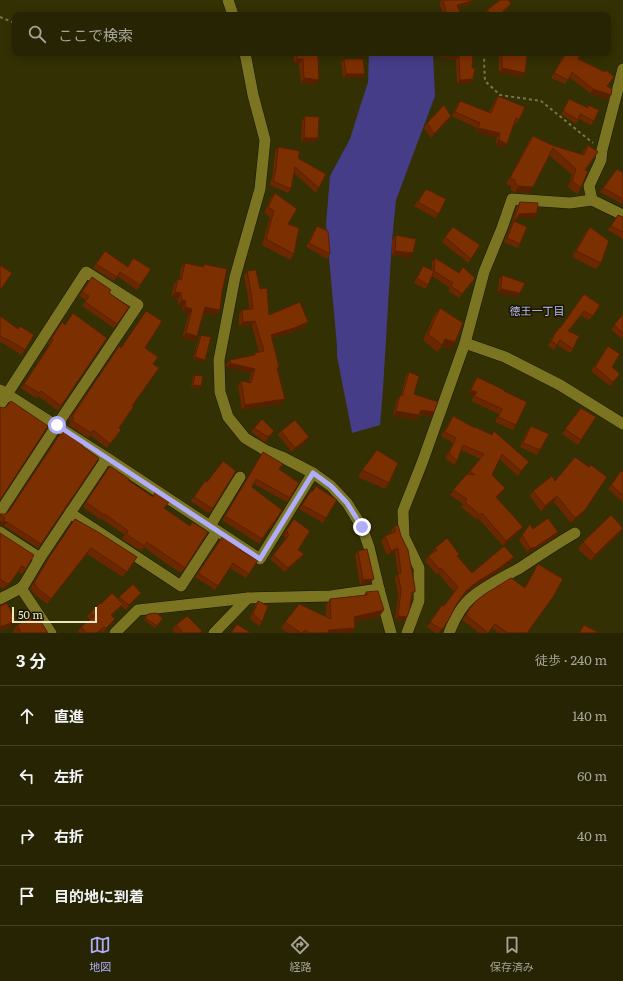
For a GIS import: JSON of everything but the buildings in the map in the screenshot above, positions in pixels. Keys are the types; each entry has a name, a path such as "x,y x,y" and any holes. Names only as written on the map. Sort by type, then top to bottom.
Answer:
{"street":[{"path":"228,0 232,12"},
{"path":"246,56 253,95 265,140 260,189 235,277 219,360 220,392 228,417 244,438 265,450 313,473 331,486 347,503 362,527 369,547 391,633"},
{"path":"592,200 589,186 601,160 602,150 623,69"},
{"path":"407,633 419,601 419,568 404,537 403,511 422,463 465,343 484,272 512,199 570,203 592,200 623,215"},
{"path":"0,405 4,392 86,272 138,305 0,512"},
{"path":"465,343 505,356 560,385 623,424"},
{"path":"4,392 57,425 260,559 313,473"},
{"path":"0,598 21,588 24,585 40,558 107,458"},
{"path":"70,513 182,586 240,477"},
{"path":"0,532 40,558"},
{"path":"449,633 454,620 471,598 486,587 575,533"},
{"path":"21,588 51,633"},
{"path":"115,633 138,610 248,598 331,596 379,589"},
{"path":"214,633 248,598"}],"path":[{"path":"0,17 12,22"},
{"path":"485,56 485,81 500,95 541,101 602,150"}],"shaded area":[{"path":"369,56 433,56 435,96 396,200 380,425 352,433 337,356 326,224 330,176 350,139 368,82"}],"district":[{"name":"徳王一丁目","path":"537,311"}],"route":[{"path":"57,425 260,559 313,473 331,486 347,503 362,527"}]}
